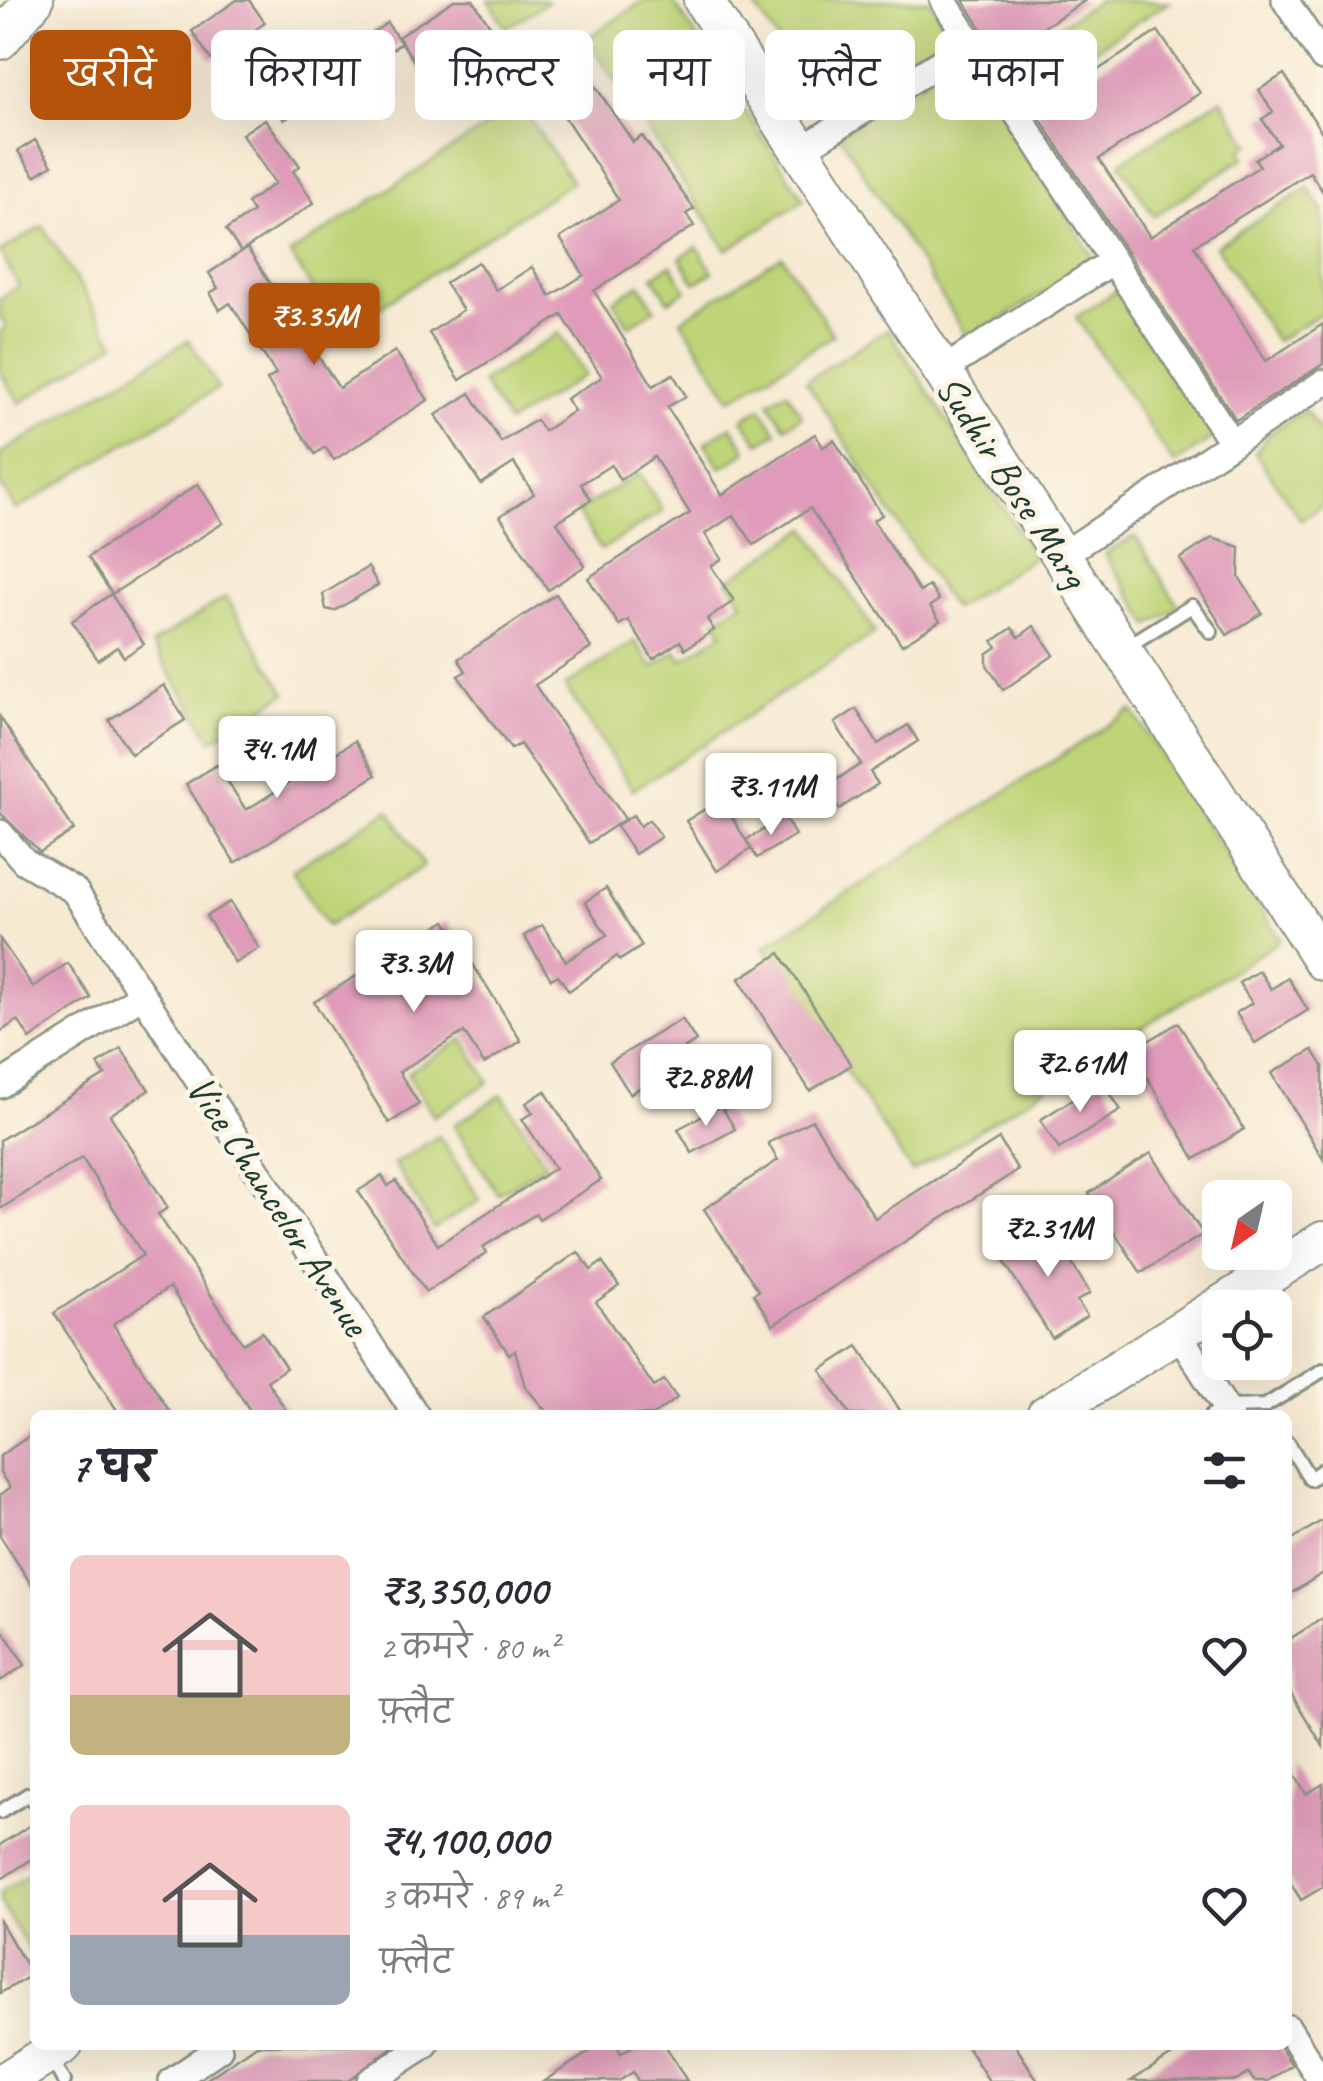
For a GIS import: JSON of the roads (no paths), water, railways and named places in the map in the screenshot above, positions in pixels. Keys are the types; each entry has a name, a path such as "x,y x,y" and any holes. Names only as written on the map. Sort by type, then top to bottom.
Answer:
{"street":[{"path":"0,40 34,0"},
{"name":"Sudhir Bose Marg","path":"703,0 1323,961"},
{"name":"Sudhir Bose Marg","path":"728,0 960,359 1086,539 1139,639 1323,924"},
{"path":"943,0 962,30"},
{"path":"1285,0 1323,58"},
{"path":"818,140 935,67"},
{"path":"1021,120 1232,443"},
{"path":"960,359 1113,261"},
{"path":"1086,539 1323,383"},
{"name":"Vice Chancelor Avenue","path":"0,833 24,861 76,891 413,1410"},
{"path":"0,1085 142,995"},
{"path":"1054,1410 1323,1241"},
{"path":"1177,1331 1221,1410"},
{"path":"1292,2034 1321,2081"},
{"path":"172,2081 215,2050"},
{"path":"370,2081 417,2050"},
{"path":"6,2081 59,2060"}],"lane":[{"path":"1139,639 1192,606 1211,632"},
{"path":"1268,1410 1323,1370"},
{"path":"1292,1450 1310,1479 1323,1470"},
{"path":"0,1812 30,1794"}]}
